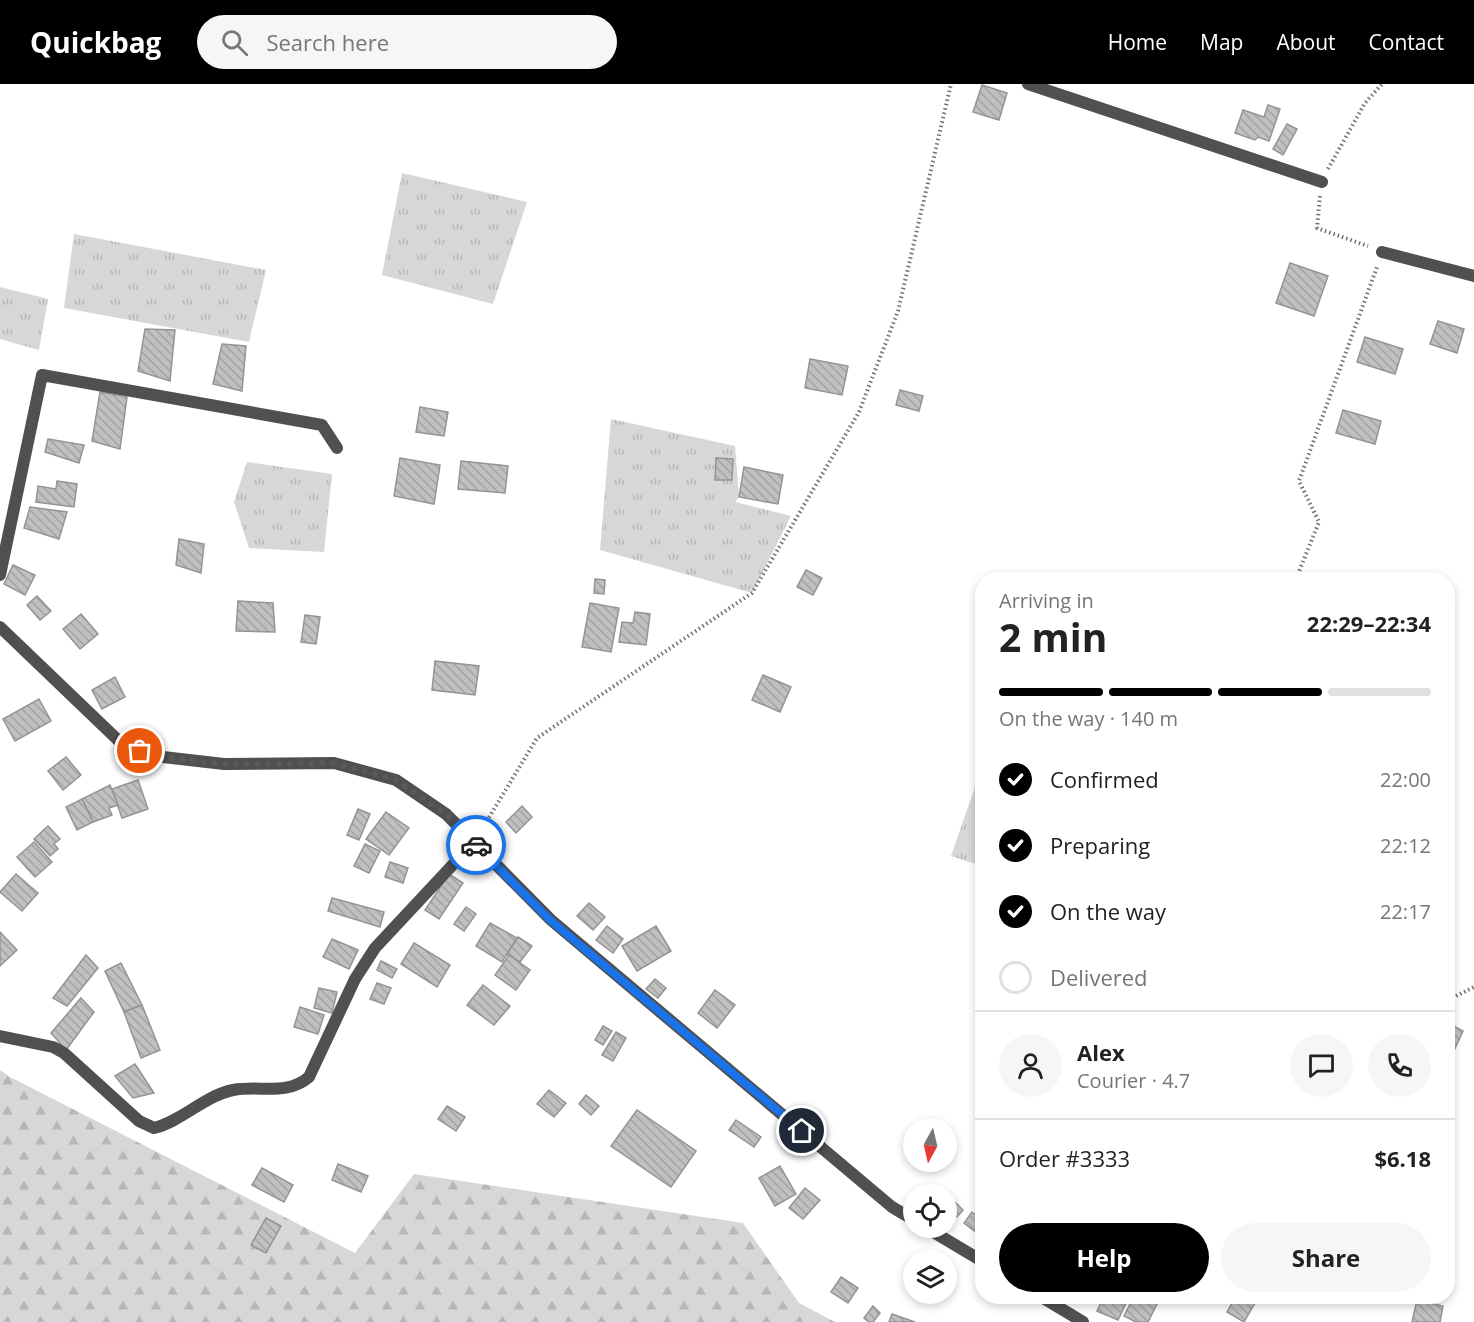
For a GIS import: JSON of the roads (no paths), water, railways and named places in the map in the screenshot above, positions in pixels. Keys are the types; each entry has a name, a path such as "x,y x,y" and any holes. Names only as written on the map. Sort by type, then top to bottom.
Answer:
{"street":[{"path":"1028,84 1322,182"},
{"path":"1382,252 1474,276"},
{"path":"0,575 42,375 322,425 337,448"},
{"path":"0,627 120,742 140,751 163,757 224,764 334,763 396,780 446,814 550,920 892,1207 903,1214"},
{"path":"0,1036 53,1047 64,1053 139,1120 153,1128 164,1125 211,1098 234,1090 286,1088 300,1085 309,1077 355,979 375,948 474,842"},
{"path":"943,1238 975,1257"},
{"path":"1053,1304 1083,1322"}]}
